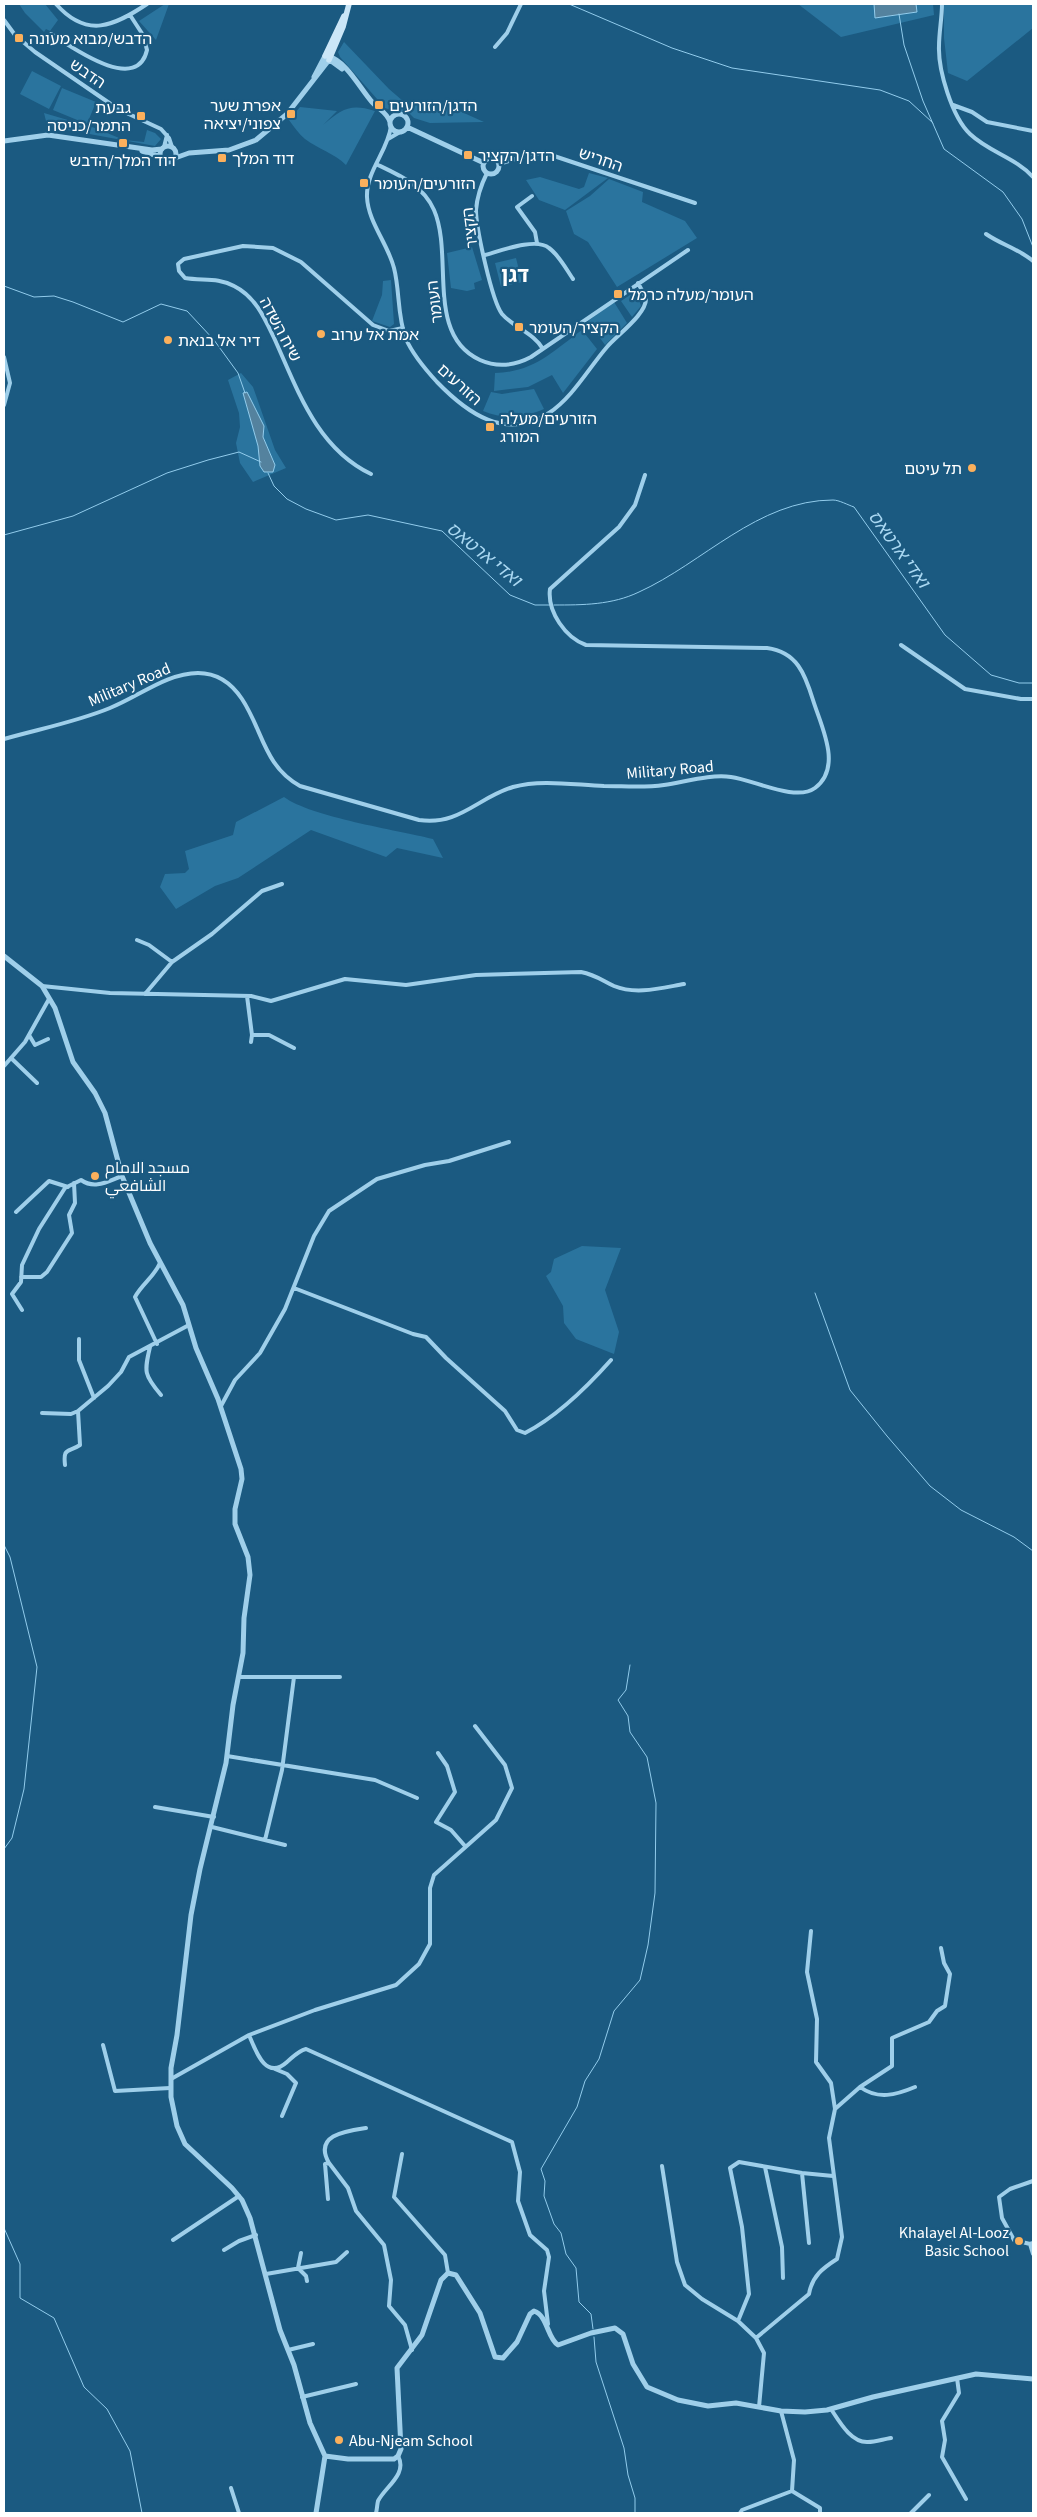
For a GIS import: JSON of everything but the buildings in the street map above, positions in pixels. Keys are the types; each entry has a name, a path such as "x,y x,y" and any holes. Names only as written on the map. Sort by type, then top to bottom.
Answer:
{"main road":[{"path":"328,58 343,27 349,5"}],"street":[{"path":"56,4 74,19 94,26 115,24 147,4"},
{"path":"495,47 507,33 521,4"},
{"path":"942,4 939,47 945,84 953,105 970,134 1033,175"},
{"path":"51,34 99,64 113,68 130,67 142,60 147,50 143,35 130,15"},
{"name":"הדבש","path":"4,20 15,35 35,52 118,109 161,129 167,135"},
{"path":"109,144 161,157 167,162 189,153 229,150 256,140 280,121 309,86 328,58 347,72 371,101 384,112 395,131 400,132"},
{"path":"953,105 972,112 987,122 1033,131"},
{"path":"384,112 406,118 407,127"},
{"path":"391,124 393,117 398,115"},
{"name":"הזורעים","path":"391,124 387,141 368,183 367,200 394,266 403,328 409,345 422,365 465,409 488,420 513,424 525,423 548,413 559,405 611,342 642,312 646,298 638,283"},
{"path":"387,141 407,127"},
{"path":"407,127 484,163"},
{"path":"4,141 48,135 152,150 173,148 189,153"},
{"path":"167,135 175,158"},
{"path":"161,157 167,135"},
{"name":"החריש","path":"499,164 531,154 548,154 695,203"},
{"path":"491,158 499,164 496,173 487,173 483,168 484,163 491,158"},
{"name":"העומר","path":"376,164 415,185 426,196 434,210 440,233 448,325 458,344 476,358 497,365 520,363 688,250"},
{"name":"הקציר","path":"487,173 480,190 476,208 478,225 499,309 507,319 536,340 543,349"},
{"path":"532,196 516,207 535,232 537,243"},
{"path":"986,234 1010,249 1021,250 1033,261"},
{"path":"485,255 537,243 551,249 573,279"},
{"name":"שיח השדה","path":"371,474 353,465 340,455 314,422 264,318 252,300 241,290 227,283 211,279 184,277 178,270 179,263 186,258 243,246 273,248 301,262 373,325 389,331 403,328"},
{"path":"4,357 10,383 4,405"},
{"name":"Military Road","path":"4,739 110,709 162,682 198,673 219,678 235,690 247,707 273,763 290,781 300,786 419,820 432,822 452,819 492,796 526,784 648,786 728,776 789,792 806,792 814,788 826,774 828,750 802,668 785,652 767,648 586,646 569,637 558,620 549,595 550,589 619,527 635,505 645,474"},
{"path":"901,645 965,689 1021,699 1033,699"},
{"path":"145,994 172,962 212,934 262,891 282,884"},
{"path":"137,940 149,945 172,962"},
{"path":"4,956 42,986 49,998 73,1062 96,1093 105,1113 122,1176 160,1264 182,1304 221,1406 241,1469 242,1479 235,1509 235,1524 250,1566 244,1618 243,1654 227,1756 212,1827 200,1869 190,1923 184,1987 170,2088 177,2126 185,2144 239,2196 256,2235 280,2330 294,2365 310,2423 326,2456 316,2513"},
{"path":"42,986 145,994 247,996 271,1001 345,979 406,986 476,975 581,972 596,975 614,986 644,991 684,984"},
{"path":"247,996 252,1035 251,1042"},
{"path":"4,1066 29,1035 49,998"},
{"path":"29,1035 35,1045 48,1039"},
{"path":"252,1035 269,1035 294,1048"},
{"path":"11,1058 37,1083"},
{"path":"221,1406 234,1380 260,1353 285,1309 314,1236 329,1211 376,1179 425,1165 449,1161 509,1142"},
{"path":"22,1310 12,1294 21,1282 22,1265 39,1229 65,1188 81,1180 87,1185 95,1186 122,1176"},
{"path":"16,1212 49,1181 68,1187"},
{"path":"21,1278 41,1277 47,1272 72,1233 69,1215 75,1203 74,1183"},
{"path":"157,1344 136,1297 140,1288 155,1275 160,1264"},
{"path":"294,1288 412,1334 426,1337 446,1358 505,1411 517,1430 526,1433 548,1418 591,1383 611,1360"},
{"path":"42,1413 71,1414 78,1411 121,1372 129,1358 189,1325"},
{"path":"79,1339 79,1360 94,1398"},
{"path":"150,1347 145,1371 148,1380 160,1395"},
{"path":"65,1466 64,1455 68,1450 80,1445 78,1411"},
{"path":"239,1677 340,1677"},
{"path":"265,1840 283,1766 294,1677"},
{"path":"170,2079 249,2036 315,2010 396,1985 418,1964 430,1944 430,1888 434,1875 496,1820 512,1788 505,1765 475,1726"},
{"path":"438,1753 448,1766 455,1792 436,1822 451,1830 465,1846"},
{"path":"227,1756 374,1780 417,1798"},
{"path":"155,1807 214,1817"},
{"path":"212,1827 284,1845"},
{"path":"756,2338 809,2294 811,2282 824,2268 837,2259 842,2237 829,2138 835,2109 831,2083 816,2062 817,2019 807,1972 811,1931"},
{"path":"835,2109 860,2087 892,2066 892,2038 929,2022 937,2011 945,2006 950,1974 944,1963 941,1948"},
{"path":"249,2036 259,2058 267,2067 287,2074 296,2083 282,2116"},
{"path":"103,2045 115,2091 170,2088"},
{"path":"275,2069 282,2067 300,2050 306,2049 512,2142 520,2172 518,2201 530,2235 547,2250 549,2257 544,2291 548,2329"},
{"path":"860,2087 869,2093 892,2096 915,2087"},
{"path":"366,2128 345,2132 330,2138 326,2146 325,2156 348,2188 356,2211 384,2245 391,2280 389,2306 405,2325 412,2350"},
{"path":"326,2456 348,2459 394,2459 398,2456 401,2449 397,2368 412,2350 426,2327 440,2285 448,2273 445,2255 394,2197 402,2154"},
{"path":"738,2321 748,2294 742,2227 730,2168 739,2162 802,2173 833,2176"},
{"path":"328,2198 326,2164 329,2163"},
{"path":"662,2166 676,2262 685,2285 702,2299 738,2321 756,2338 764,2354 759,2407"},
{"path":"765,2167 782,2248 783,2278"},
{"path":"802,2173 809,2243"},
{"path":"1033,2181 1010,2189 999,2197 999,2208 1005,2225 1014,2240 1032,2244 1033,2254"},
{"path":"173,2240 239,2196"},
{"path":"224,2250 239,2241 256,2235"},
{"path":"266,2274 336,2262 347,2252"},
{"path":"298,2268 301,2253"},
{"path":"298,2268 306,2276 307,2281"},
{"path":"448,2273 456,2275 474,2303 495,2357 498,2359 503,2358 517,2342 532,2312 538,2313 548,2329 552,2340 558,2345 591,2333 614,2328 620,2330 639,2377 654,2392 708,2406 736,2403 781,2411 805,2412 831,2409 873,2397 957,2378 986,2374 1018,2379 1033,2378"},
{"path":"288,2350 313,2344"},
{"path":"957,2378 959,2393 942,2421 945,2440 942,2457 966,2500"},
{"path":"302,2397 356,2384"},
{"path":"831,2409 844,2428 858,2441 869,2442 892,2438"},
{"path":"781,2411 794,2460 792,2492"},
{"path":"376,2513 378,2502 399,2473 401,2466 398,2456"},
{"path":"231,2488 239,2513"},
{"path":"740,2513 742,2510 792,2492 820,2508 820,2513"},
{"path":"911,2513 929,2495"}],"shaded area":[{"path":"19,4 45,4 58,20 50,31 46,29 44,32 25,13"},
{"path":"165,4 169,4 156,40 139,21"},
{"path":"798,4 933,4 934,15 841,37"},
{"path":"874,4 916,4 917,12 875,18"},
{"path":"944,4 1033,4 1033,28 967,81 948,73 944,38"},
{"path":"344,42 389,89 410,107 427,100 435,100 484,122 430,123 414,118 406,110 401,113 385,108 340,57 338,52"},
{"path":"32,71 61,86 49,109 20,94"},
{"path":"62,88 96,102 87,124 53,110"},
{"path":"300,107 337,111 323,125 341,111 347,109 359,108 375,111 346,165 305,139 289,120"},
{"path":"44,113 95,128 124,140 144,142 147,130 155,133 161,139 155,146 62,129 47,125"},
{"path":"589,173 608,178 565,210 539,200 526,180 540,177 579,189 584,187"},
{"path":"609,179 643,192 642,202 685,221 697,238 617,287 588,242 574,234 566,211 590,196"},
{"path":"472,247 482,280 474,283 475,289 467,291 451,288 447,253"},
{"path":"516,258 522,282 501,287 495,263"},
{"path":"391,280 394,324 390,327 372,321 382,295 383,281"},
{"path":"636,291 641,306 632,317 621,301"},
{"path":"614,302 627,323 605,345 588,321"},
{"path":"582,330 597,349 563,393 552,375 528,387 494,391 495,373 509,372 532,365 552,353"},
{"path":"241,373 253,387 275,450 286,468 253,482 240,463 236,443 240,427 239,413 228,380"},
{"path":"534,389 544,409 514,417 499,416 483,411 491,392 502,394"},
{"path":"247,392 264,426 263,437 275,465 273,472 264,472 260,466 258,446 243,393"},
{"path":"284,797 314,811 334,817 433,839 443,858 397,848 386,857 311,830 238,878 215,886 176,909 160,887 165,874 185,873 189,869 185,851 233,835 236,822"},
{"path":"582,1246 621,1248 605,1290 619,1332 614,1354 576,1339 564,1323 563,1306 546,1276 551,1272 554,1259"}],"waterway":[{"path":"569,4 672,48 732,68 880,90 909,101 933,123"},
{"path":"899,14 904,45 923,101 944,149 1003,192 1022,219 1033,247"},
{"name":"ואדי ארטאס","path":"4,286 34,297 54,296 123,322 161,304 187,311 214,340 238,373 245,393"},
{"path":"4,535 73,516 167,473 208,460 239,452 261,462"},
{"name":"ואדי ארטאס","path":"268,473 274,486 287,499 306,509 336,520 368,515 442,531 510,595 535,605 550,605"},
{"name":"ואדי ארטאס","path":"554,605 608,602 629,596 663,580 756,521 780,510 806,503 835,500 854,507 945,635 991,675 1019,683 1033,683"},
{"path":"815,1293 850,1390 887,1436 930,1486 961,1510 1014,1537 1033,1551"},
{"path":"4,1545 10,1557 37,1667 24,1789 12,1838 4,1849"},
{"path":"593,2329 591,2314 579,2302 576,2268 566,2254 561,2233 554,2224 544,2196 545,2181 541,2169 577,2107 585,2081 599,2059 614,2011 640,1980 648,1945 655,1893 656,1803 647,1757 630,1732 628,1716 618,1700 626,1690 630,1665"},
{"path":"4,2228 20,2264 20,2298 54,2318 84,2387 107,2409 130,2451 142,2513"},
{"path":"594,2337 596,2362 624,2448 628,2475 635,2498 635,2513"}],"place":[{"name":"הדבש/מבוא מעונה","path":"19,38"},
{"name":"הדגן/הזורעים","path":"379,105"},
{"name":"אפרת שער צפוני/יציאה","path":"291,114"},
{"name":"גבעת התמר/כניסה","path":"141,116"},
{"name":"דוד המלך/הדבש","path":"123,143"},
{"name":"הדגן/הקציר","path":"468,155"},
{"name":"דוד המלך","path":"222,158"},
{"name":"הזורעים/העומר","path":"364,183"},
{"name":"העומר/מעלה כרמל","path":"618,294"},
{"name":"הקציר/העומר","path":"519,327"},
{"name":"אמת אל ערוב","path":"321,334"},
{"name":"דיר אל בנאת","path":"168,340"},
{"name":"הזורעים/מעלה המורג","path":"490,427"},
{"name":"תל עיטם","path":"972,468"},
{"name":"مسجد الامام الشافعي","path":"95,1176"},
{"name":"Khalayel Al-Looz Basic School","path":"1019,2241"},
{"name":"Abu-Njeam School","path":"339,2440"}],"district":[{"name":"דגן","path":"515,275"}]}
